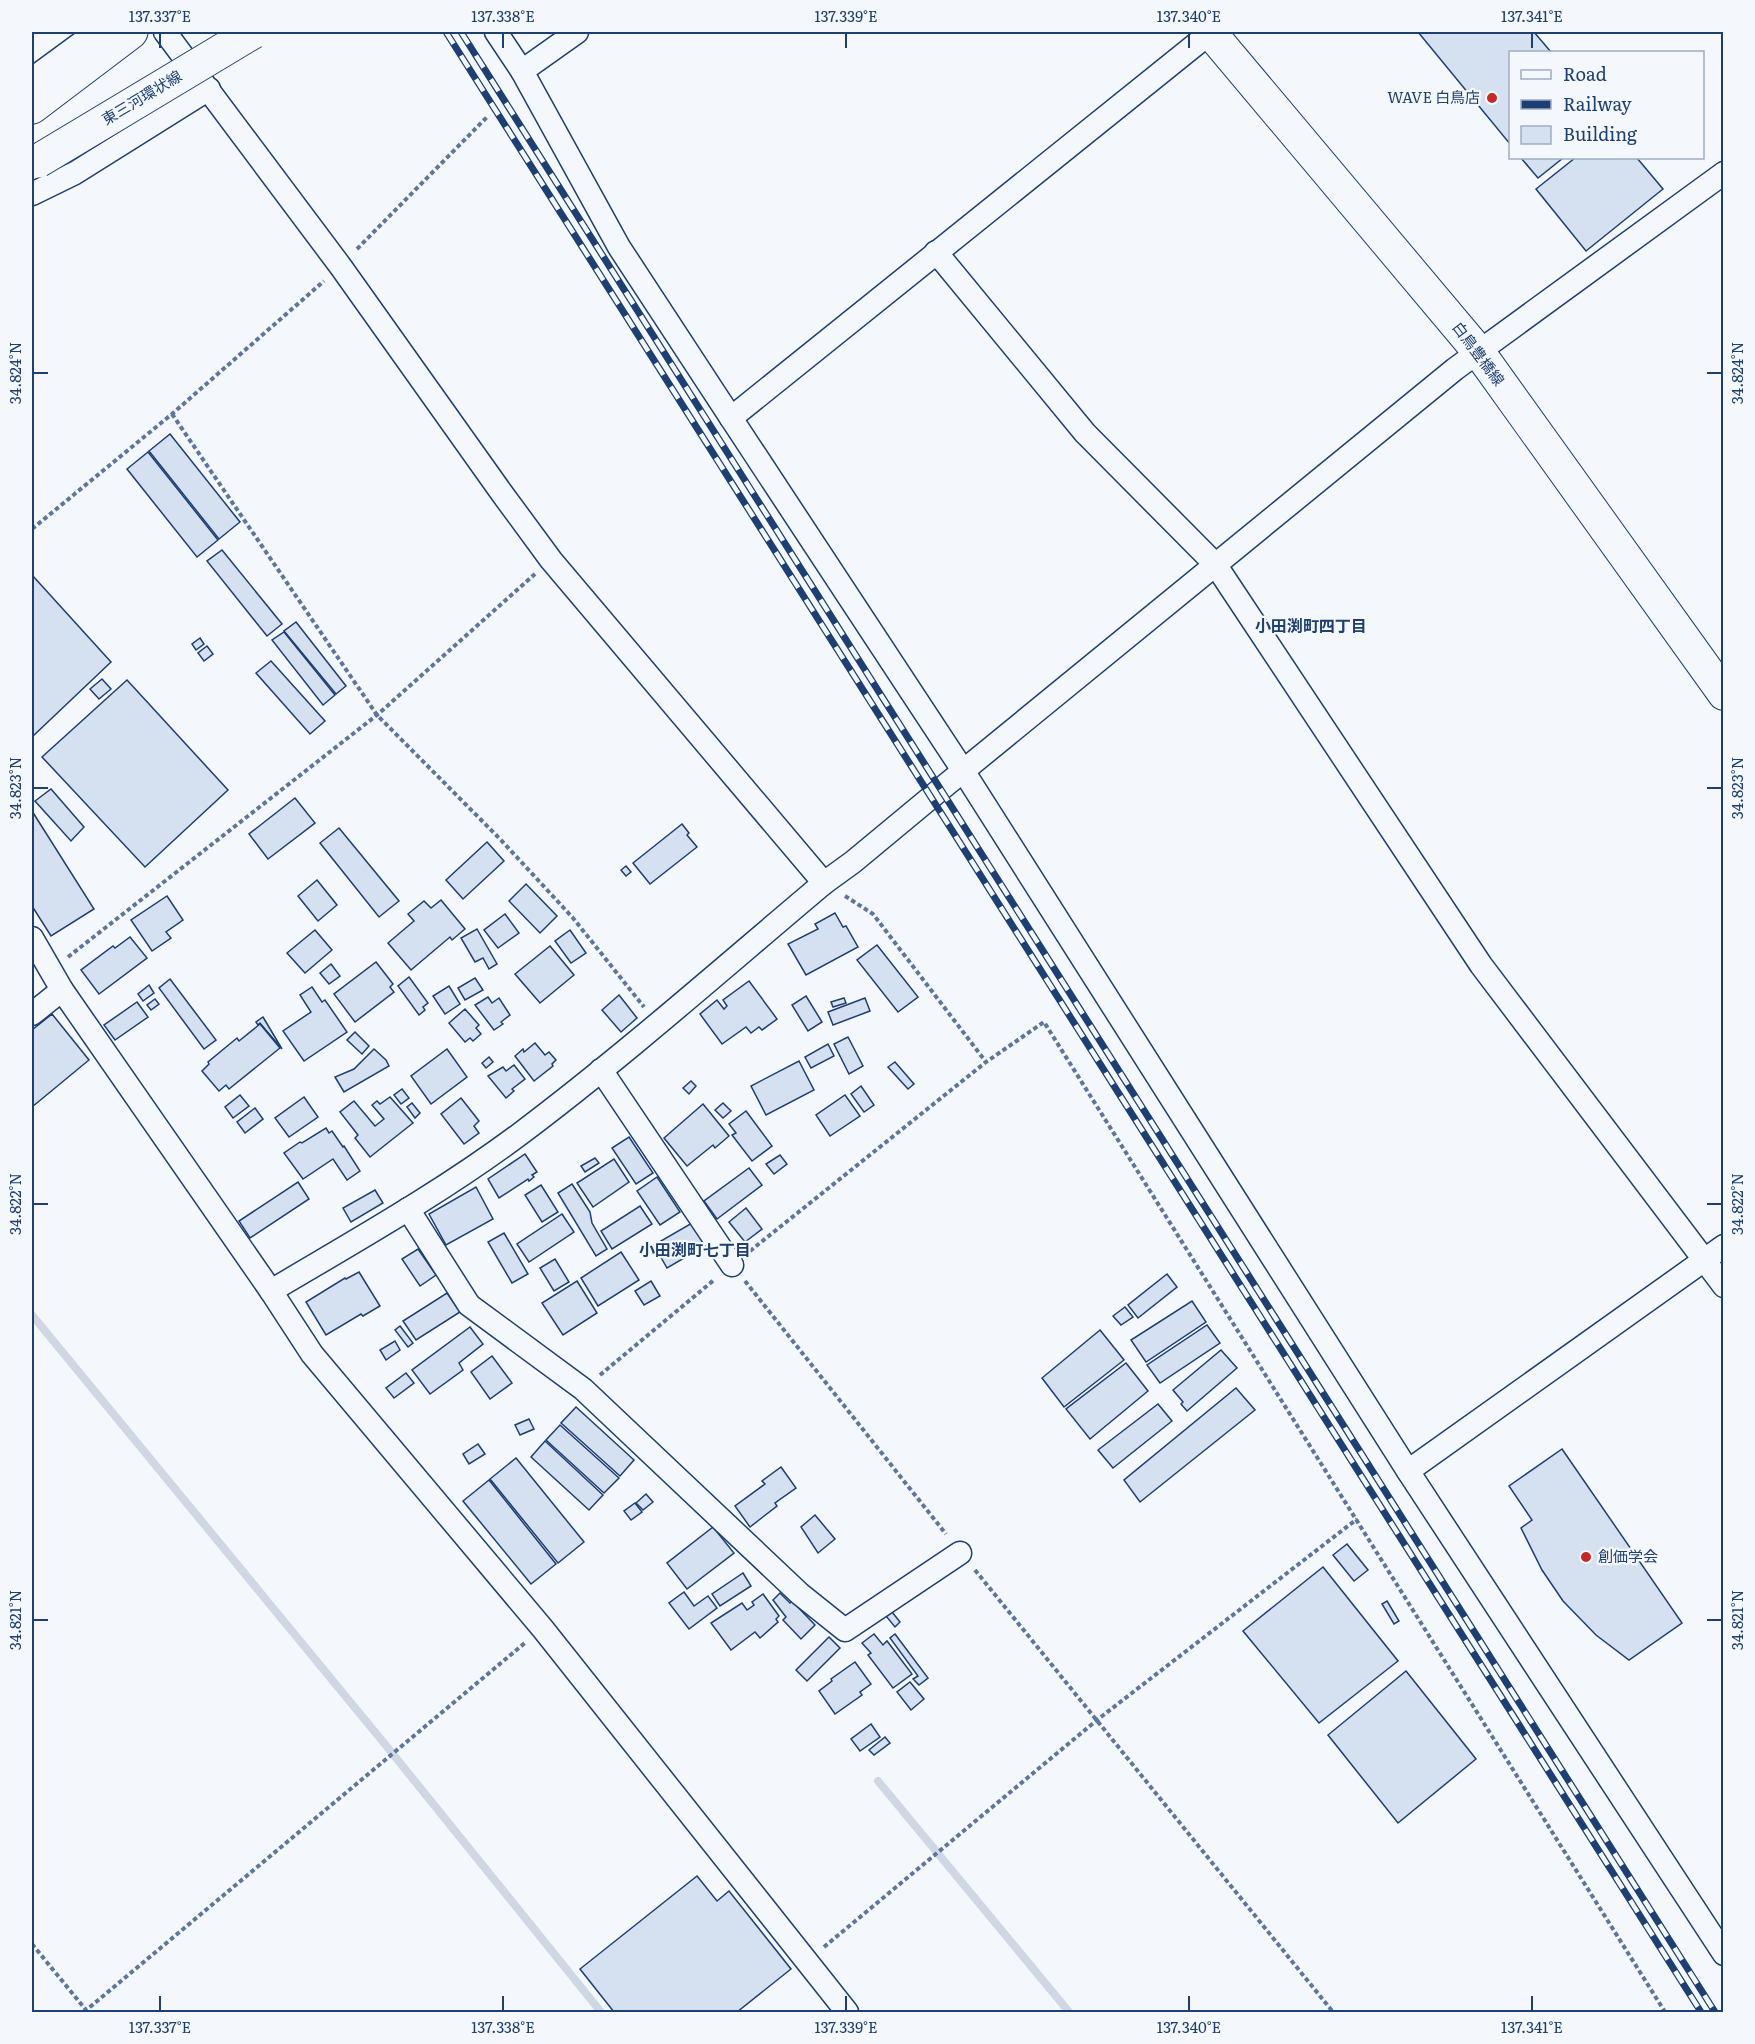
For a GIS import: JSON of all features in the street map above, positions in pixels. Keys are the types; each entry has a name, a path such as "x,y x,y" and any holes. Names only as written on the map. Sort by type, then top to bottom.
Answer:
{"main road":[{"path":"32,107 131,32"},
{"name":"東三河環状線","path":"34,156 212,32"},
{"name":"東三河環状線","path":"34,156 253,32"},
{"name":"白鳥豊橋線","path":"1210,32 1478,351 1724,694"}],"street":[{"path":"32,79 96,32"},
{"path":"165,32 341,267 551,560 824,883"},
{"path":"496,32 522,71 619,247 963,772 1408,1471 1724,1954"},
{"path":"522,71 577,32"},
{"path":"731,418 1210,32"},
{"path":"32,195 75,173 209,89"},
{"path":"271,1291 408,1209 519,1135 657,1024 824,883 854,862 1215,564 1478,351 1724,173"},
{"path":"936,252 1085,433 1215,564 1481,965 1724,1286"},
{"path":"32,938 57,980 312,1354 543,1629 847,2013"},
{"path":"32,1014 57,980"},
{"path":"601,1070 732,1265"},
{"path":"408,1209 470,1305 583,1389 800,1594 844,1630 960,1553"},
{"path":"1408,1471 1724,1246"}],"path":[{"path":"32,529 172,414 341,267 487,117"},
{"path":"172,414 377,715 573,918 657,1024"},
{"path":"57,980 377,715 551,560"},
{"path":"824,883 873,914 986,1062"},
{"path":"583,1389 732,1265 986,1062 1044,1022 1665,2013"},
{"path":"732,1265 960,1553 1333,2013"},
{"path":"807,1962 1097,1720 1357,1519"},
{"path":"32,1944 86,2012 543,1629"}],"building":[{"name":"WAVE 白鳥店","path":"1418,32 1534,32 1550,51 1509,51 1509,143"},
{"path":"1522,159 1562,159 1538,178"},
{"path":"1574,159 1638,159 1663,189 1586,251 1536,189"},
{"path":"170,434 240,522 219,539 149,451"},
{"path":"148,452 218,540 197,557 127,469"},
{"path":"222,550 282,624 267,636 207,561"},
{"path":"32,575 111,662 32,737"},
{"path":"296,622 346,686 336,694 284,631"},
{"path":"284,632 335,695 323,705 272,640"},
{"path":"200,638 204,644 196,650 192,644"},
{"path":"207,646 213,654 204,661 198,653"},
{"path":"271,661 325,721 310,734 256,673"},
{"path":"102,679 111,689 99,699 90,689"},
{"path":"127,680 228,790 145,867 42,757"},
{"path":"51,789 84,827 71,841 35,801"},
{"path":"295,798 315,823 268,859 249,834"},
{"path":"32,811 94,909 51,936 32,906"},
{"path":"682,824 689,833 687,835 697,847 650,884 633,863"},
{"path":"339,828 399,901 379,917 320,843"},
{"path":"487,842 504,861 463,899 446,880"},
{"path":"626,866 631,872 626,876 621,870"},
{"path":"317,880 337,905 318,921 298,896"},
{"path":"526,884 557,916 540,933 509,901"},
{"path":"167,896 183,920 166,932 171,938 152,951 131,920"},
{"path":"441,900 465,929 452,940 450,937 411,970 388,943 414,921 408,914 424,901 431,908"},
{"path":"835,913 843,927 846,926 858,947 806,975 788,944 818,929 815,924"},
{"path":"505,914 519,933 498,948 484,930"},
{"path":"477,929 497,964 489,969 483,958 475,962 461,938"},
{"path":"315,930 332,950 305,973 287,953"},
{"path":"570,930 586,953 571,963 555,941"},
{"path":"130,937 147,958 99,994 81,970 113,946 115,948"},
{"path":"877,945 918,997 898,1012 857,960"},
{"path":"550,946 574,975 540,1003 515,974"},
{"path":"376,962 393,984 390,987 394,992 355,1022 334,994"},
{"path":"331,964 340,976 329,984 320,973"},
{"path":"409,977 428,1003 419,1015 398,986"},
{"path":"475,978 483,990 465,1000 458,988"},
{"path":"170,979 216,1040 204,1049 159,988"},
{"path":"749,981 777,1019 762,1030 759,1027 751,1033 746,1027 722,1044 700,1014 717,1000 724,1009 727,1006 723,1000"},
{"path":"149,985 154,993 143,1001 138,994"},
{"path":"449,986 460,1004 445,1014 433,996"},
{"path":"312,987 322,1002 325,1000 347,1032 304,1061 283,1031 311,1012 300,995"},
{"path":"619,995 637,1018 621,1032 602,1010"},
{"path":"806,996 822,1022 808,1031 792,1005"},
{"path":"488,997 492,1003 499,998 510,1015 494,1030 475,1005"},
{"path":"844,998 846,1003 833,1007 831,1002"},
{"path":"865,998 870,1011 833,1025 828,1012"},
{"path":"155,999 159,1004 151,1010 147,1005"},
{"path":"137,1002 148,1017 115,1040 104,1025"},
{"path":"465,1009 479,1025 476,1028 481,1034 473,1041 470,1038 465,1042 449,1023"},
{"path":"52,1014 89,1060 32,1107 32,1030"},
{"path":"263,1017 282,1049 260,1023 258,1025 256,1022"},
{"path":"260,1024 280,1048 229,1089 226,1085 219,1091 202,1071 209,1064 208,1062 237,1038 239,1041"},
{"path":"355,1032 369,1046 362,1054 347,1040"},
{"path":"848,1037 863,1066 849,1074 834,1044"},
{"path":"535,1043 545,1055 549,1052 556,1060 553,1066 534,1081 515,1056"},
{"path":"828,1044 834,1056 811,1068 805,1057"},
{"path":"374,1049 389,1066 344,1092 335,1077 354,1069"},
{"path":"447,1049 467,1077 431,1104 411,1076"},
{"path":"489,1057 493,1062 486,1068 482,1063"},
{"path":"799,1061 814,1090 766,1115 751,1086"},
{"path":"895,1062 914,1084 908,1089 888,1067"},
{"path":"514,1065 525,1079 512,1089 514,1091 506,1098 488,1076 503,1067 506,1071"},
{"path":"691,1081 696,1086 689,1094 683,1088"},
{"path":"861,1086 874,1105 864,1112 851,1094"},
{"path":"402,1089 409,1098 401,1104 394,1095"},
{"path":"240,1095 249,1106 233,1118 225,1107"},
{"path":"845,1095 860,1116 830,1136 816,1115"},
{"path":"304,1097 318,1117 289,1137 275,1118"},
{"path":"390,1097 413,1123 370,1157 355,1138 358,1135 340,1112 354,1101 375,1126 384,1119 372,1105 377,1101 380,1104"},
{"path":"461,1098 479,1121 474,1126 479,1133 464,1144 441,1114"},
{"path":"412,1103 420,1113 415,1118 407,1107"},
{"path":"723,1103 731,1111 723,1118 715,1110"},
{"path":"703,1104 729,1136 715,1148 713,1145 687,1166 664,1138"},
{"path":"255,1108 263,1119 245,1133 237,1122"},
{"path":"746,1111 772,1146 752,1161 732,1135 736,1133 729,1124"},
{"path":"326,1128 329,1133 332,1131 344,1146 360,1171 347,1180 333,1159 303,1179 284,1153"},
{"path":"629,1137 653,1173 636,1184 612,1148"},
{"path":"525,1154 537,1172 529,1181 528,1179 499,1198 488,1179"},
{"path":"780,1155 787,1164 774,1174 766,1164"},
{"path":"595,1158 599,1163 585,1172 581,1166"},
{"path":"614,1159 629,1182 593,1207 577,1183"},
{"path":"749,1168 762,1185 717,1219 704,1201"},
{"path":"657,1177 680,1212 660,1225 637,1191"},
{"path":"298,1182 309,1199 250,1238 239,1221"},
{"path":"572,1184 590,1212 592,1223 607,1249 596,1256 558,1193"},
{"path":"541,1185 558,1212 542,1222 525,1195"},
{"path":"476,1187 493,1219 446,1245 429,1214"},
{"path":"375,1190 383,1203 351,1222 343,1208"},
{"path":"640,1206 652,1224 612,1249 601,1231"},
{"path":"746,1208 762,1229 745,1242 729,1222"},
{"path":"562,1214 574,1232 529,1262 517,1244"},
{"path":"692,1223 705,1246 667,1268 654,1245"},
{"path":"504,1233 528,1274 512,1283 488,1242"},
{"path":"418,1249 436,1275 420,1286 402,1259"},
{"path":"621,1252 639,1280 598,1306 581,1278"},
{"path":"555,1259 569,1282 554,1291 540,1268"},
{"path":"359,1272 380,1306 363,1316 361,1314 326,1335 306,1302"},
{"path":"1167,1274 1177,1287 1138,1318 1128,1305"},
{"path":"577,1281 597,1313 563,1335 542,1303"},
{"path":"651,1281 660,1296 644,1305 635,1291"},
{"path":"447,1293 460,1312 416,1340 403,1321"},
{"path":"1192,1301 1206,1322 1146,1362 1131,1340"},
{"path":"1125,1307 1133,1317 1121,1325 1113,1316"},
{"path":"1207,1325 1220,1343 1160,1383 1147,1365"},
{"path":"400,1326 413,1343 408,1347 395,1330"},
{"path":"470,1327 483,1344 459,1363 463,1370 430,1394 412,1370"},
{"path":"1100,1330 1124,1360 1064,1407 1042,1378"},
{"path":"395,1341 400,1350 386,1360 380,1350"},
{"path":"1221,1350 1237,1368 1187,1411 1173,1390"},
{"path":"492,1356 512,1383 490,1399 471,1372"},
{"path":"1126,1363 1148,1391 1090,1439 1066,1409"},
{"path":"406,1373 414,1383 394,1398 386,1388"},
{"path":"1236,1388 1255,1410 1140,1502 1124,1480"},
{"path":"1158,1404 1172,1421 1113,1468 1098,1450"},
{"path":"576,1407 634,1460 620,1476 561,1423"},
{"path":"529,1419 534,1429 520,1435 515,1425"},
{"path":"560,1425 619,1478 604,1493 546,1440"},
{"path":"545,1441 603,1495 589,1510 531,1457"},
{"path":"478,1444 485,1454 469,1464 463,1454"},
{"name":"創価学会","path":"1562,1449 1682,1623 1629,1660 1596,1635 1563,1601 1542,1570 1521,1528 1532,1520 1509,1486"},
{"path":"516,1458 584,1542 558,1563 490,1479"},
{"path":"781,1467 796,1488 775,1503 777,1506 750,1527 735,1506 765,1484 762,1481"},
{"path":"489,1480 556,1564 531,1584 463,1501"},
{"path":"646,1494 653,1502 643,1510 636,1503"},
{"path":"635,1503 642,1512 631,1520 624,1511"},
{"path":"815,1515 835,1539 818,1553 801,1527"},
{"path":"713,1527 734,1553 687,1589 667,1563"},
{"path":"1347,1544 1368,1570 1354,1581 1333,1555"},
{"path":"1323,1567 1398,1661 1319,1723 1243,1631"},
{"path":"743,1573 751,1586 720,1606 712,1594"},
{"path":"684,1592 694,1606 708,1596 717,1608 689,1629 669,1603"},
{"path":"780,1593 790,1603 792,1601 815,1625 801,1639 783,1620 786,1617 773,1600"},
{"path":"763,1594 779,1616 776,1619 778,1622 760,1638 755,1632 731,1650 711,1623 742,1603 747,1610 754,1605 752,1602"},
{"path":"1387,1601 1399,1621 1394,1624 1382,1604"},
{"path":"892,1612 900,1622 895,1627 886,1616"},
{"path":"874,1634 883,1645 887,1641 912,1674 893,1688 868,1655 871,1653 862,1643"},
{"path":"895,1634 928,1678 919,1685 913,1679 918,1676 890,1638"},
{"path":"829,1637 840,1648 807,1681 796,1670"},
{"path":"855,1662 871,1684 860,1692 862,1695 835,1714 819,1691 832,1681 831,1679"},
{"path":"1406,1671 1476,1759 1398,1823 1328,1735"},
{"path":"910,1682 924,1699 911,1710 897,1692"},
{"path":"871,1724 880,1737 860,1751 851,1739"},
{"path":"885,1737 890,1743 874,1755 869,1750"},
{"path":"697,1876 717,1901 729,1891 791,1969 737,2012 614,2012 580,1969"}],"waterway":[{"path":"32,1315 384,1743 601,2012"},
{"path":"878,1781 1069,2012"}],"railway":[{"path":"446,32 1701,2012"},
{"path":"461,32 1715,2012"}],"place":[{"name":"WAVE 白鳥店","path":"1492,98"},
{"name":"創価学会","path":"1586,1557"}],"district":[{"name":"小田渕町四丁目","path":"1311,626"},
{"name":"小田渕町七丁目","path":"695,1250"}]}
